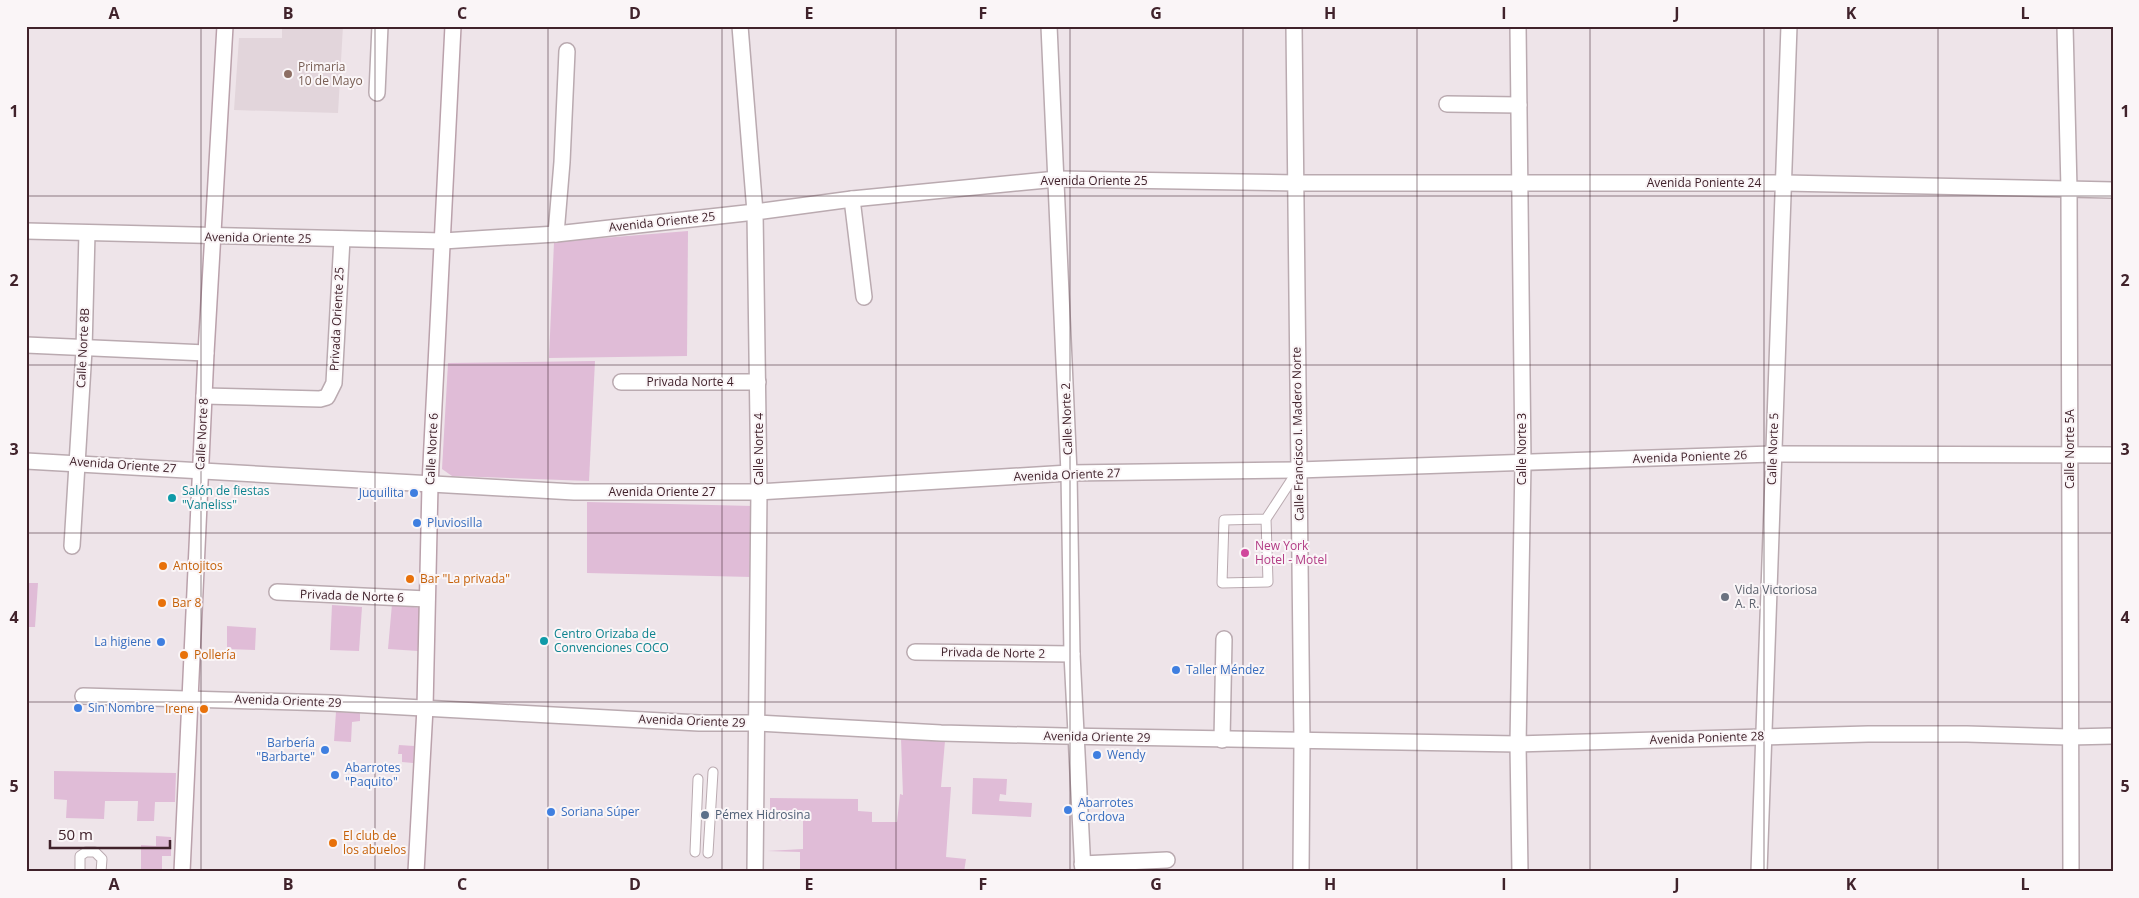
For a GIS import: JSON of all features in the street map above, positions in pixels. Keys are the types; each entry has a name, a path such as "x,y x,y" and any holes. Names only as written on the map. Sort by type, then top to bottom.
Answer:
{"street":[{"name":"Calle Norte 8","path":"182,872 192,700 200,470 225,26"},
{"path":"377,93 380,26"},
{"name":"Calle Norte 6","path":"416,872 425,708 430,485 453,26"},
{"name":"Calle Norte 4","path":"740,26 755,212 759,492 755,872"},
{"name":"Calle Norte 2","path":"1049,26 1069,473 1072,654 1082,868"},
{"name":"Calle Francisco I. Madero Norte","path":"1294,26 1302,742 1301,872"},
{"name":"Calle Norte 3","path":"1518,26 1523,463 1518,744 1520,872"},
{"name":"Calle Norte 5","path":"1759,872 1772,454 1785,183 1789,26"},
{"name":"Calle Norte 5A","path":"2065,26 2069,190 2071,454 2070,872"},
{"path":"556,234 562,162 567,51"},
{"path":"1447,104 1519,105"},
{"name":"Avenida Oriente 25","path":"26,231 213,237 443,241 556,234 755,212 852,199 1056,179 1296,183"},
{"name":"Avenida Poniente 24","path":"1296,183 1785,183 2113,190"},
{"path":"852,199 864,298"},
{"name":"Calle Norte 8B","path":"72,546 84,350 87,233"},
{"name":"Privada Oriente 25","path":"204,396 320,399 327,397 334,383 342,239"},
{"path":"26,345 84,350 206,353"},
{"name":"Privada Norte 4","path":"621,382 758,382"},
{"name":"Avenida Poniente 26","path":"1298,470 1772,454 2113,455"},
{"name":"Avenida Oriente 27","path":"26,461 76,462 430,485 574,492 759,492 1069,473 1298,470"},
{"name":"Privada de Norte 6","path":"278,592 427,599"},
{"path":"1222,740 1224,639"},
{"name":"Privada de Norte 2","path":"915,652 1072,654"},
{"name":"Avenida Oriente 29","path":"83,696 192,700 202,698 708,724 757,723 941,733 1302,742"},
{"name":"Avenida Poniente 28","path":"1302,742 1518,744 1762,736 1967,734 2069,737 2113,736"},
{"path":"1082,868 1168,860"}],"lane":[{"path":"1266,519 1224,520 1222,583 1268,582 1266,519 1298,470"},
{"path":"708,853 713,772"},
{"path":"695,852 698,778"},
{"path":"80,872 80,856 86,852 95,852 102,858 101,872"}],"shaded area":[{"name":"Primaria 10 de Mayo","path":"282,26 343,26 338,113 234,110 239,38 282,38"},
{"path":"688,231 687,356 549,358 554,242"},
{"path":"595,361 589,481 452,476 442,469 448,363"},
{"path":"587,502 753,506 751,577 587,573"},
{"path":"26,583 38,583 35,627 26,627"},
{"path":"392,604 420,608 418,651 388,649"},
{"path":"332,605 362,607 359,651 330,650"},
{"path":"227,626 256,628 255,650 227,649"},
{"path":"336,712 360,713 360,721 352,722 351,742 334,741"},
{"path":"901,739 945,741 941,787 951,787 946,857 966,859 964,872 800,872 800,852 767,851 803,849 803,821 770,820 770,798 858,799 858,811 872,812 872,822 897,822 900,794 903,795"},
{"path":"399,745 414,746 413,763 402,762 402,754 398,754"},
{"path":"54,771 176,773 175,802 155,802 154,821 137,821 138,801 105,801 104,819 66,818 67,800 54,799"},
{"path":"973,778 1007,779 1006,795 1000,794 999,801 1032,803 1031,817 972,814"},
{"path":"156,836 171,837 171,856 162,856 162,872 141,871 141,845 156,846"}],"place":[{"name":"Primaria 10 de Mayo","path":"288,74"},
{"name":"Juquilita","path":"414,493"},
{"name":"Salón de fiestas \"Vaneliss\"","path":"172,498"},
{"name":"Pluviosilla","path":"417,523"},
{"name":"New York Hotel - Motel","path":"1245,553"},
{"name":"Antojitos","path":"163,566"},
{"name":"Bar \"La privada\"","path":"410,579"},
{"name":"Vida Victoriosa A. R.","path":"1725,597"},
{"name":"Bar 8","path":"162,603"},
{"name":"Centro Orizaba de Convenciones COCO","path":"544,641"},
{"name":"La higiene","path":"161,642"},
{"name":"Pollería","path":"184,655"},
{"name":"Taller Méndez","path":"1176,670"},
{"name":"Sin Nombre","path":"78,708"},
{"name":"Irene","path":"204,709"},
{"name":"Barbería \"Barbarte\"","path":"325,750"},
{"name":"Wendy","path":"1097,755"},
{"name":"Abarrotes \"Paquito\"","path":"335,775"},
{"name":"Abarrotes Cordova","path":"1068,810"},
{"name":"Soriana Súper","path":"551,812"},
{"name":"Pémex Hidrosina","path":"705,815"},
{"name":"El club de los abuelos","path":"333,843"}]}
